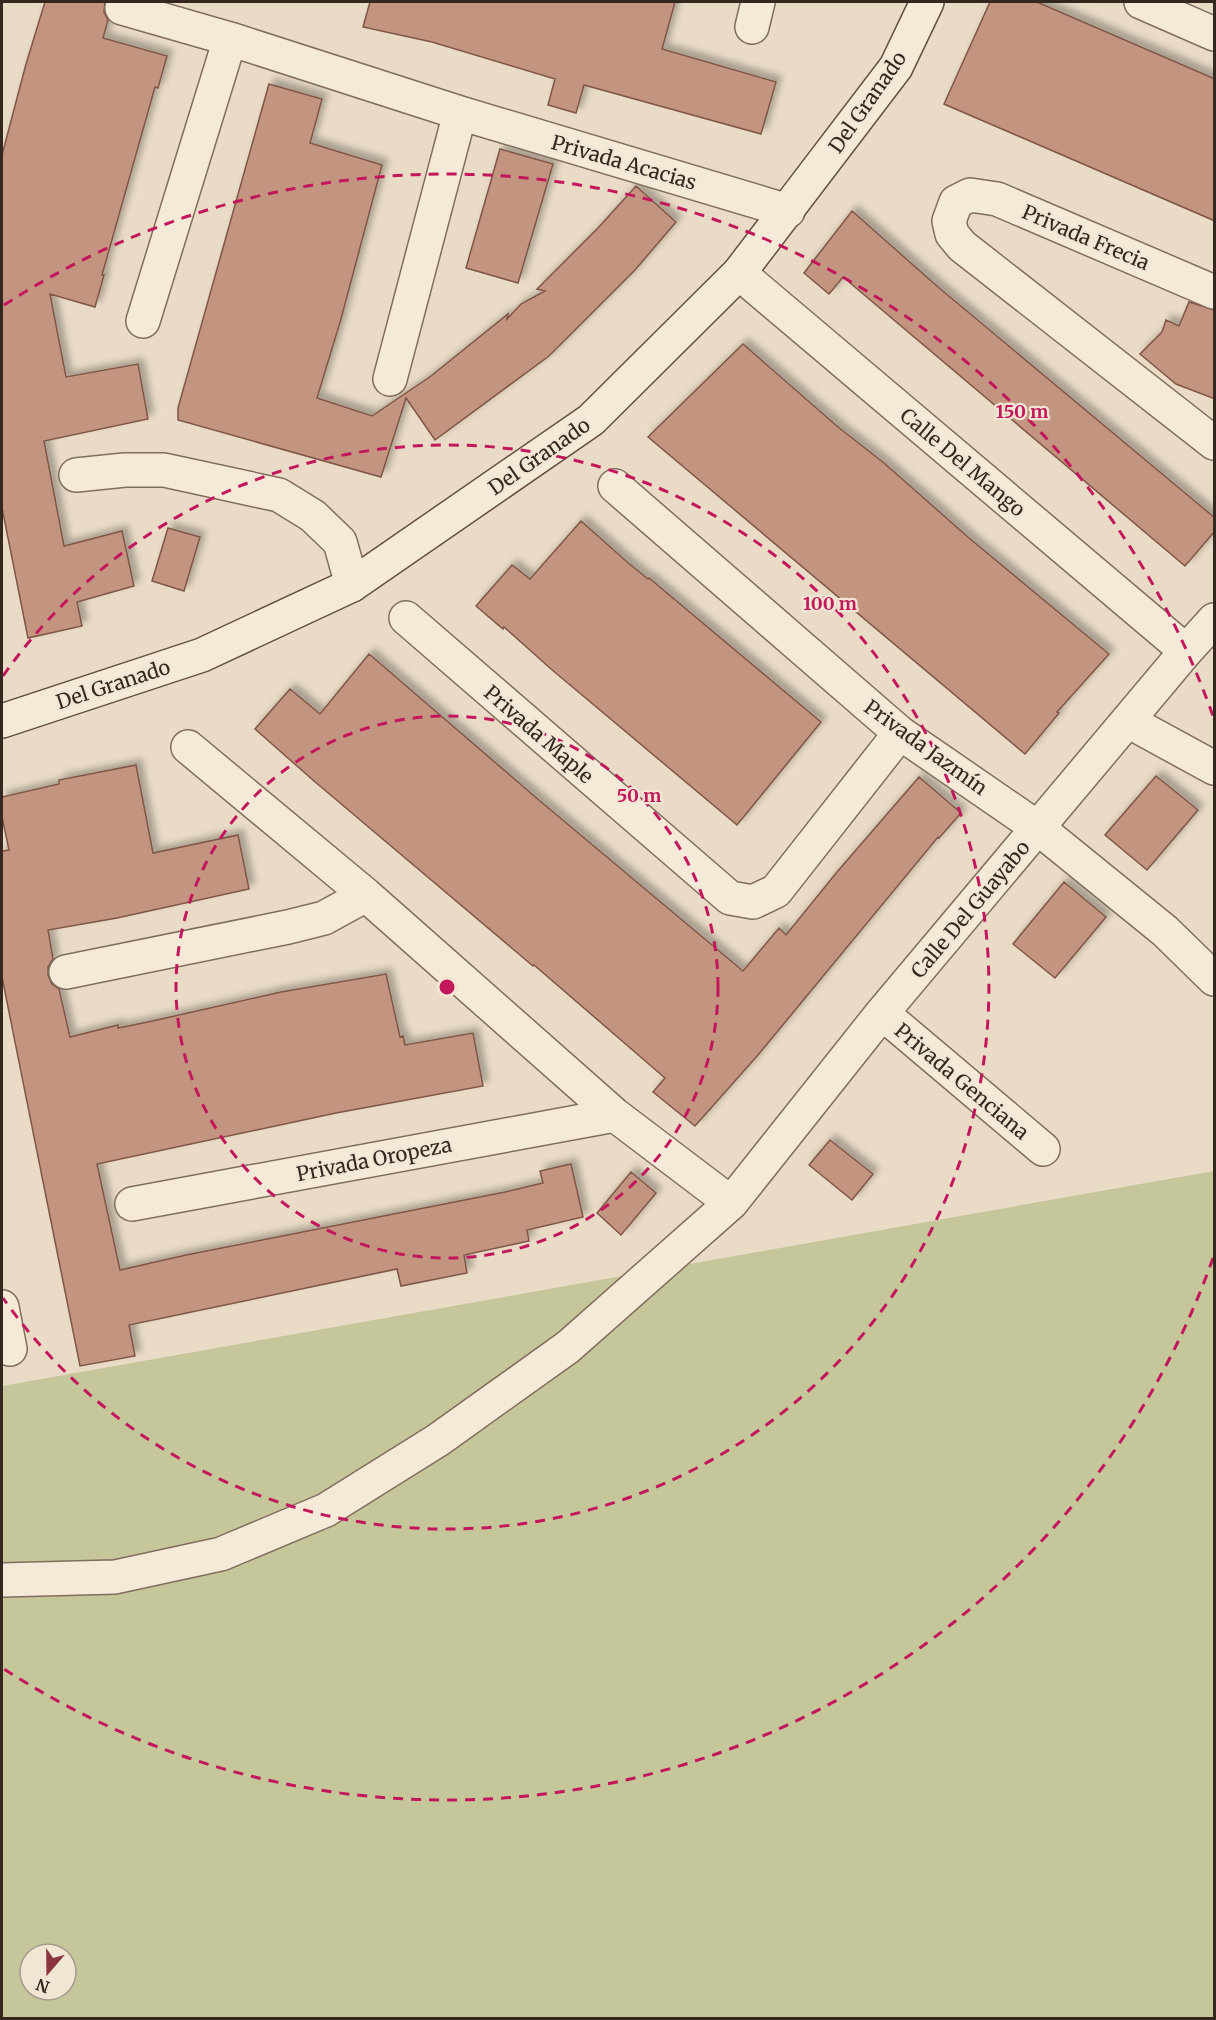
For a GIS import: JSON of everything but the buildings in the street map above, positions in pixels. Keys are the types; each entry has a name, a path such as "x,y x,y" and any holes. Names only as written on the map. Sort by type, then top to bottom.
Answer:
{"street":[{"name":"Del Granado","path":"2,721 202,655 352,585 591,420 739,273 789,211 896,67 927,2"},
{"path":"1141,2 1215,34"},
{"name":"Privada Acacias","path":"122,8 230,39 460,114 789,211"},
{"path":"143,321 230,39"},
{"path":"390,379 460,114"},
{"name":"Privada Frecia","path":"1215,292 997,199 970,195 956,202 949,221 952,234 962,246 1215,443"},
{"name":"Calle Del Mango","path":"739,273 1186,651"},
{"path":"76,475 124,470 164,470 279,495 313,516 340,542 352,585"},
{"name":"Privada Jazmín","path":"615,486 900,733 1038,828 1165,931 1215,979"},
{"name":"Privada Maple","path":"405,618 730,898 753,902 776,891 900,733"},
{"name":"Calle Del Guayabo","path":"2,1580 115,1577 221,1554 326,1510 438,1440 568,1347 731,1203 882,1013 1186,651 1215,620"},
{"path":"1128,721 1215,768"},
{"path":"188,747 366,895 615,1115 731,1203"},
{"path":"66,972 324,918 366,895"},
{"name":"Privada Genciana","path":"882,1013 1043,1149"},
{"name":"Privada Oropeza","path":"132,1204 615,1115"},
{"path":"2,1307 10,1349"}],"green space":[{"path":"1214,1171 1214,2018 2,2018 2,1386"}]}
